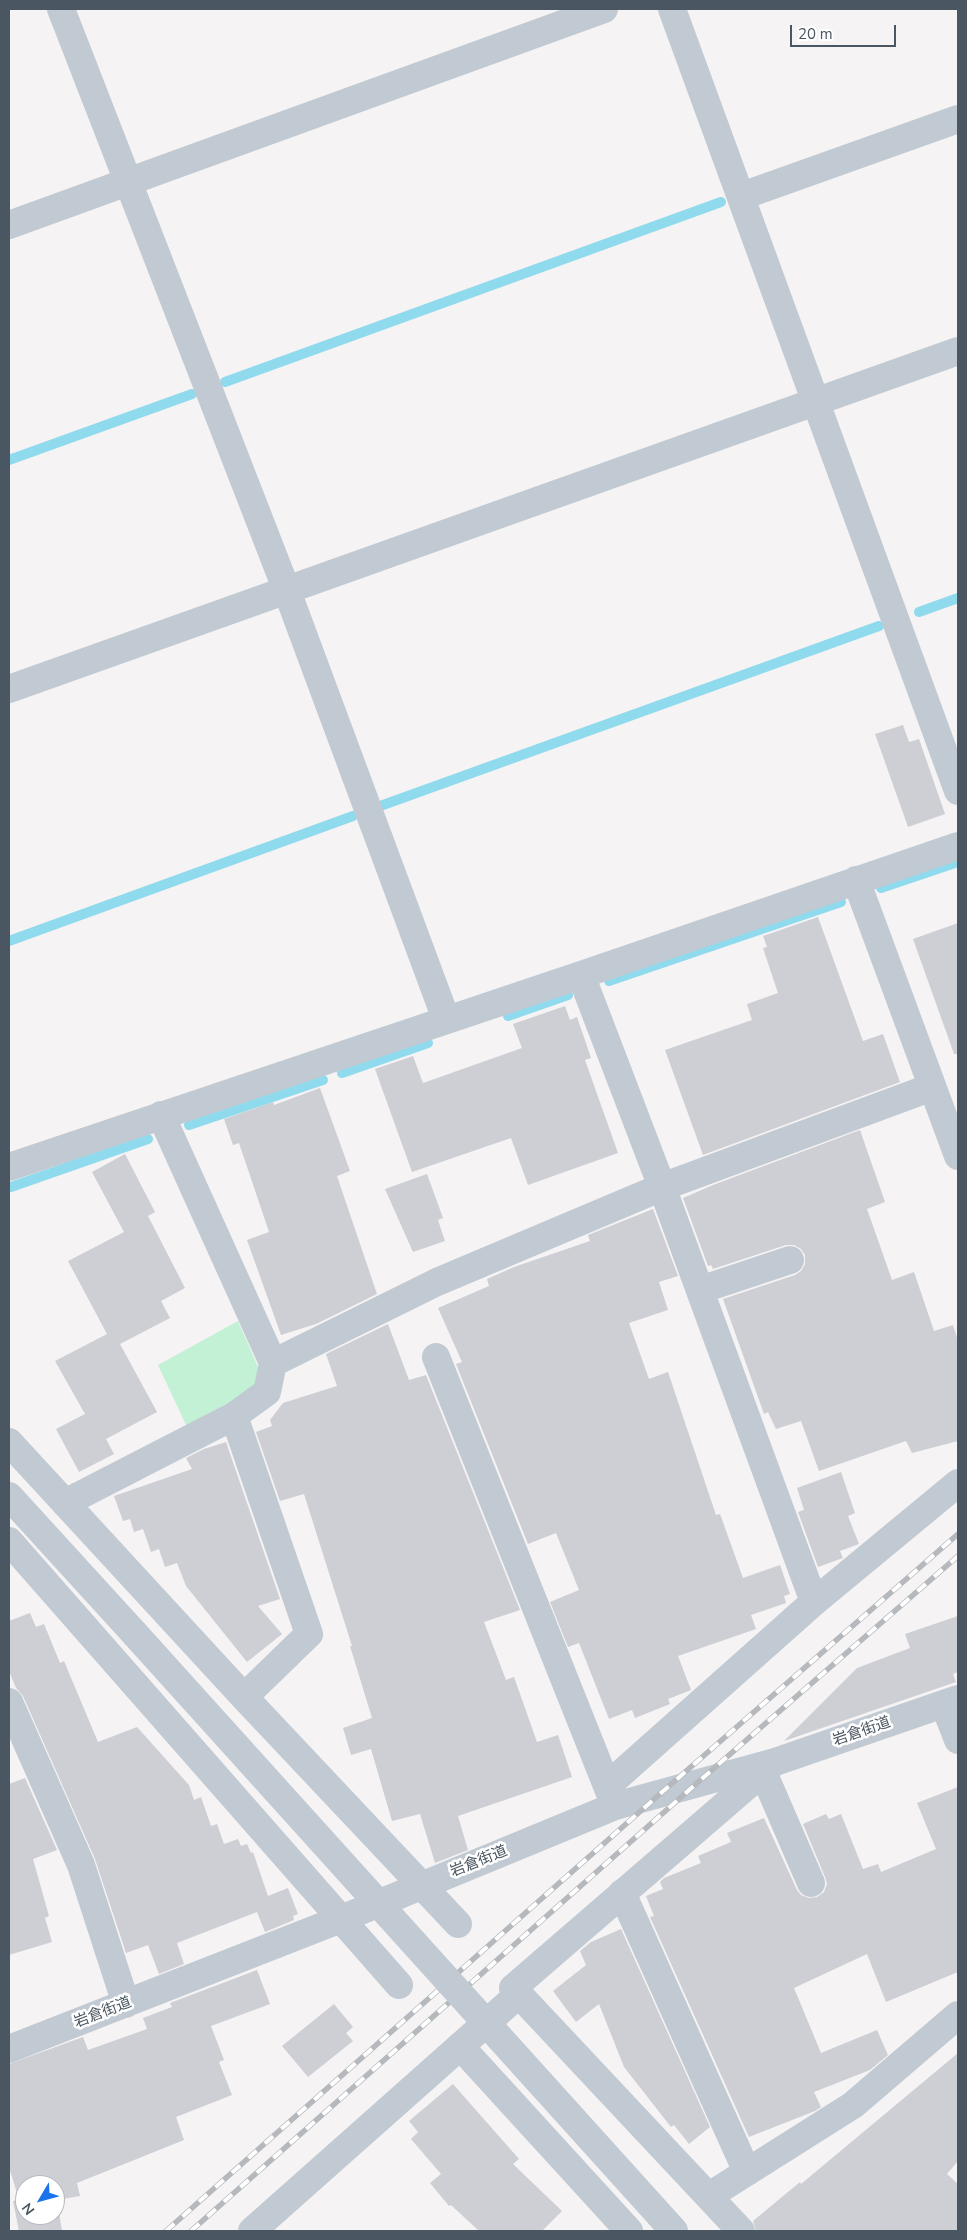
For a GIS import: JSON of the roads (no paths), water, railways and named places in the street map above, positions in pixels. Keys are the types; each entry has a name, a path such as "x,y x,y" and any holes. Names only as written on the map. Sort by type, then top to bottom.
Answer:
{"street":[{"path":"61,9 287,591 446,1020"},
{"path":"9,225 604,9"},
{"path":"672,9 742,196 814,402 958,791"},
{"path":"742,196 958,119"},
{"path":"9,689 958,351"},
{"path":"9,1167 958,846"},
{"path":"856,880 958,1156"},
{"path":"581,975 662,1187 814,1602"},
{"path":"274,1363 437,1282 662,1187 932,1087"},
{"path":"65,1503 234,1416 267,1392 274,1363 161,1115"},
{"path":"700,1290 790,1260"},
{"path":"436,1357 611,1796 814,1602 958,1483"},
{"path":"234,1416 309,1634 244,1697"},
{"path":"9,1442 244,1697 458,1924"},
{"path":"9,1496 674,2231"},
{"path":"12,1551 399,1985"},
{"path":"9,1702 81,1865 126,2004"},
{"path":"951,1702 958,1740"},
{"name":"岩倉街道","path":"9,2048 341,1919 422,1885 611,1796 769,1767 951,1702"},
{"path":"252,2231 460,2046 516,1991 622,1893 769,1767 811,1883"},
{"path":"622,1893 747,2172"},
{"path":"516,1991 741,2231"},
{"path":"709,2196 853,2105 958,2014"},
{"path":"460,2046 629,2231"}],"waterway":[{"path":"225,382 721,202"},
{"path":"9,460 192,394"},
{"path":"919,612 958,598"},
{"path":"383,805 879,626"},
{"path":"9,941 353,816"},
{"path":"881,888 958,862"},
{"path":"609,981 841,902"},
{"path":"508,1016 568,995"},
{"path":"342,1073 428,1043"},
{"path":"189,1125 323,1080"},
{"path":"11,1187 148,1139"}],"railway":[{"path":"166,2231 661,1793 958,1534"},
{"path":"191,2231 697,1783 958,1556"}]}
